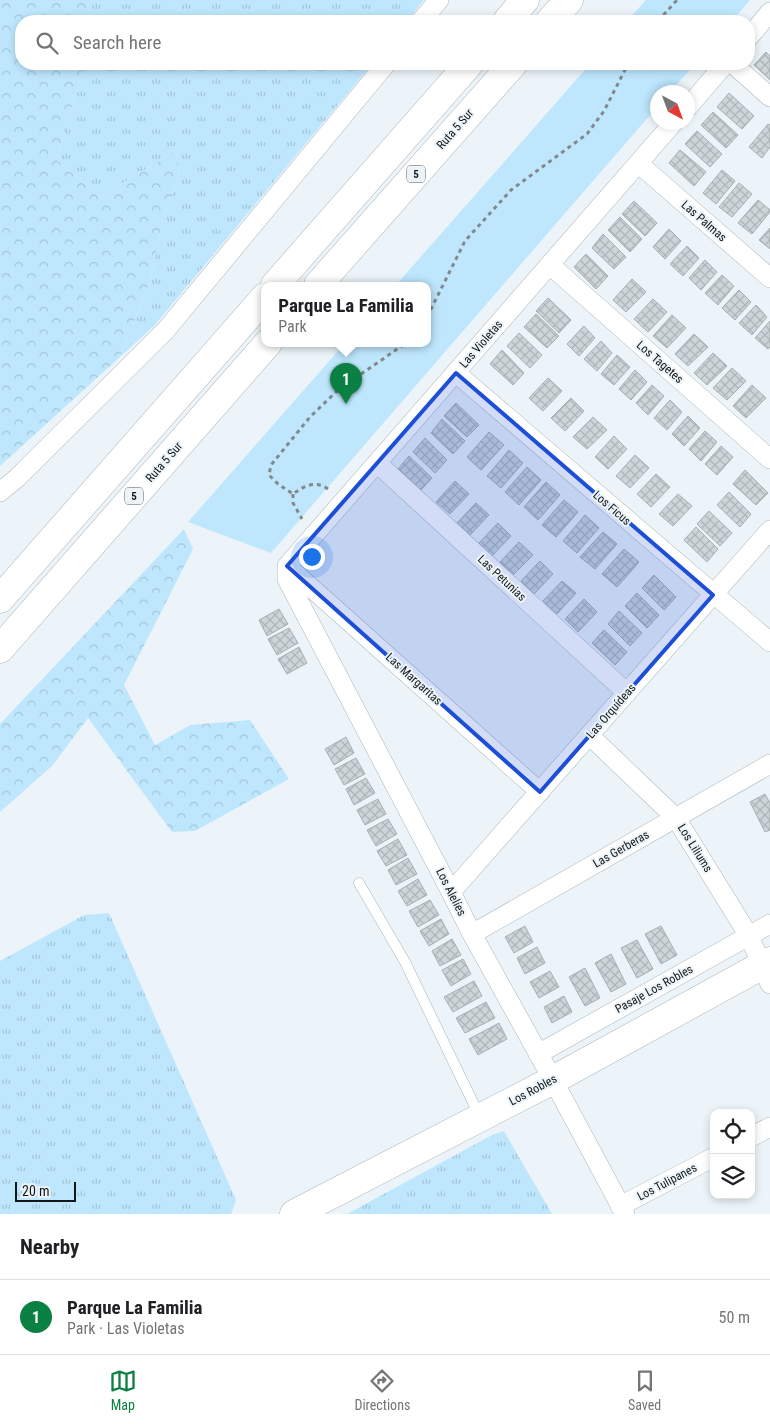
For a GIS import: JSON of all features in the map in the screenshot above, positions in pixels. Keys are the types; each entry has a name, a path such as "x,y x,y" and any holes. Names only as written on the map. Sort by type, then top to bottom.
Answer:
{"main road":[{"path":"512,15 525,0"},
{"path":"555,15 568,0"},
{"path":"278,282 464,70"},
{"name":"Ruta 5 Sur","path":"321,282 508,70"},
{"path":"0,600 261,302"},
{"name":"Ruta 5 Sur","path":"0,648 264,347"},
{"name":"Los Robles","path":"294,1214 767,971"}],"street":[{"path":"426,15 439,0"},
{"path":"755,30 770,12"},
{"path":"0,492 17,478 166,330 381,70"},
{"path":"695,99 720,70"},
{"path":"740,70 770,97"},
{"name":"Las Violetas","path":"287,566 667,130"},
{"name":"Las Palmas","path":"638,163 770,278"},
{"name":"Los Tagetes","path":"550,265 770,459"},
{"name":"Los Ficus","path":"456,373 770,642"},
{"name":"Las Petunias","path":"377,463 627,693"},
{"name":"Las Orquídeas","path":"452,892 770,530"},
{"name":"Las Margaritas","path":"287,566 540,792"},
{"name":"Los Alelíes","path":"287,566 287,579 452,892 472,934 622,1210"},
{"name":"Los Liliums","path":"589,735 676,818 749,936 767,971"},
{"name":"Las Gerberas","path":"472,934 770,764"},
{"name":"Pasaje Los Robles","path":"538,1054 770,924"},
{"path":"755,1135 770,1127"},
{"name":"Los Tulipanes","path":"622,1210 710,1159"}],"lane":[{"path":"359,883 405,962 481,1118"}],"path":[{"path":"663,15 677,0"},
{"path":"431,310 465,240 512,190 587,134 604,111 625,70"},
{"path":"293,494 278,484 269,474 271,465 310,417 338,390 400,347"},
{"path":"293,494 310,484 323,486 328,489"},
{"path":"293,494 296,512 302,519"}],"highlighted area":[{"path":"456,373 713,595 540,792 287,566"}],"green space":[{"path":"0,0 87,0 87,15 15,15 15,70 82,70 57,160 100,197 177,150 179,177 165,209 150,281 120,357 0,466"},
{"path":"87,0 424,0 412,15 87,15"},
{"path":"646,0 750,0 737,15 632,15"},
{"path":"82,70 367,70 154,326 120,357 150,281 165,209 179,177 177,150 100,197 57,160"},
{"path":"585,70 690,70 676,85 650,85 650,115 271,553 188,522 341,347 431,347 431,282 399,282"},
{"path":"184,529 193,549 124,685 155,745 190,725 250,720 289,779 195,831 172,832 88,718 52,766 0,812 0,724"},
{"path":"109,913 236,1200 231,1214 0,1214 0,961 84,915"},
{"path":"504,1131 552,1214 347,1214 492,1135"}],"building":[{"path":"766,52 770,56 770,80 755,66"},
{"path":"729,93 754,116 742,129 717,107"},
{"path":"713,112 738,135 726,148 701,125"},
{"path":"768,124 770,125 770,147 762,158 749,147"},
{"path":"697,131 722,154 710,167 685,144"},
{"path":"680,150 706,172 694,186 669,163"},
{"path":"722,170 735,181 716,204 703,193"},
{"path":"739,183 752,194 732,217 719,207"},
{"path":"758,200 770,212 752,234 738,223"},
{"path":"634,201 657,223 645,236 622,214"},
{"path":"620,217 642,239 630,252 608,230"},
{"path":"770,228 770,249 759,240"},
{"path":"669,229 681,241 665,259 653,247"},
{"path":"603,234 626,257 614,269 592,248"},
{"path":"687,246 699,258 683,276 670,264"},
{"path":"586,254 608,276 596,289 574,267"},
{"path":"705,260 717,272 701,290 689,278"},
{"path":"722,275 734,286 718,305 705,293"},
{"path":"632,279 646,292 626,312 613,300"},
{"path":"739,290 751,302 735,320 722,308"},
{"path":"548,298 571,320 559,333 536,311"},
{"path":"653,299 667,312 648,332 634,319"},
{"path":"756,305 767,317 752,335 739,323"},
{"path":"536,314 559,336 547,348 524,327"},
{"path":"672,315 686,328 667,348 653,336"},
{"path":"770,321 770,347 768,349 755,338"},
{"path":"584,326 595,338 579,356 567,344"},
{"path":"519,333 542,355 530,368 507,346"},
{"path":"694,334 708,347 688,366 675,354"},
{"path":"601,341 612,353 597,371 584,359"},
{"path":"502,350 524,373 513,385 490,364"},
{"path":"713,353 727,366 707,385 694,373"},
{"path":"617,355 630,367 614,385 601,374"},
{"path":"732,368 746,381 727,400 713,388"},
{"path":"635,370 647,382 631,400 619,389"},
{"path":"548,378 562,391 543,411 529,398"},
{"path":"652,385 664,396 648,415 636,403"},
{"path":"752,385 766,398 746,418 733,406"},
{"path":"571,398 584,411 565,431 551,418"},
{"path":"670,400 682,412 667,430 654,418"},
{"path":"456,403 479,425 467,437 444,416"},
{"path":"688,416 700,428 684,446 672,434"},
{"path":"593,417 607,430 587,449 573,437"},
{"path":"442,419 465,441 453,454 431,433"},
{"path":"705,431 717,442 701,461 689,449"},
{"path":"489,432 504,445 481,470 467,457"},
{"path":"614,436 627,449 608,469 595,457"},
{"path":"425,438 447,460 435,473 413,452"},
{"path":"721,446 733,457 717,475 705,464"},
{"path":"509,450 523,463 501,488 487,476"},
{"path":"635,455 649,468 630,488 616,476"},
{"path":"409,456 432,478 420,491 398,469"},
{"path":"527,467 541,480 519,505 505,492"},
{"path":"745,470 768,493 756,505 733,484"},
{"path":"656,474 670,487 651,507 637,494"},
{"path":"455,481 469,494 450,514 436,502"},
{"path":"546,482 560,495 538,520 524,507"},
{"path":"729,492 751,514 740,527 717,505"},
{"path":"678,494 692,506 673,526 659,514"},
{"path":"564,500 578,512 556,537 542,525"},
{"path":"476,503 489,515 470,535 457,523"},
{"path":"709,511 732,533 720,546 697,524"},
{"path":"585,515 599,528 577,553 563,541"},
{"path":"498,523 511,536 492,556 479,543"},
{"path":"696,527 718,549 707,562 684,540"},
{"path":"603,532 617,544 595,569 580,557"},
{"path":"519,542 533,555 513,575 500,562"},
{"path":"624,549 639,562 617,587 602,574"},
{"path":"540,561 553,574 534,594 521,581"},
{"path":"654,575 676,597 664,610 642,588"},
{"path":"562,581 576,593 557,614 543,601"},
{"path":"637,593 659,615 647,628 625,606"},
{"path":"584,599 597,612 578,632 565,619"},
{"path":"279,609 288,624 267,636 259,620"},
{"path":"619,611 642,633 630,646 608,624"},
{"path":"289,628 298,643 277,655 268,639"},
{"path":"604,630 627,652 615,665 592,643"},
{"path":"299,647 307,663 287,674 278,659"},
{"path":"346,737 354,753 334,765 325,749"},
{"path":"356,758 365,774 344,785 335,769"},
{"path":"366,778 375,793 354,805 346,789"},
{"path":"765,794 770,803 770,830 765,832 750,802"},
{"path":"378,799 386,814 365,825 357,810"},
{"path":"388,819 397,834 376,846 367,830"},
{"path":"398,839 407,855 386,866 377,851"},
{"path":"408,858 417,874 396,885 388,870"},
{"path":"418,879 427,895 407,906 398,891"},
{"path":"430,900 439,915 418,927 409,911"},
{"path":"441,919 449,934 429,946 420,931"},
{"path":"525,926 533,942 514,953 505,937"},
{"path":"661,926 677,955 661,964 645,934"},
{"path":"452,939 461,955 440,966 432,951"},
{"path":"637,940 653,969 637,978 621,948"},
{"path":"537,947 545,963 525,974 517,958"},
{"path":"611,954 626,984 611,992 595,963"},
{"path":"463,959 471,974 451,986 442,970"},
{"path":"585,968 600,998 585,1006 569,977"},
{"path":"550,971 559,987 539,998 530,982"},
{"path":"474,981 482,996 453,1012 444,997"},
{"path":"564,996 572,1012 552,1023 544,1007"},
{"path":"486,1002 495,1018 465,1033 456,1018"},
{"path":"499,1023 507,1039 478,1055 469,1039"}],"place":[{"name":"Parque La Familia","path":"346,404"}]}
